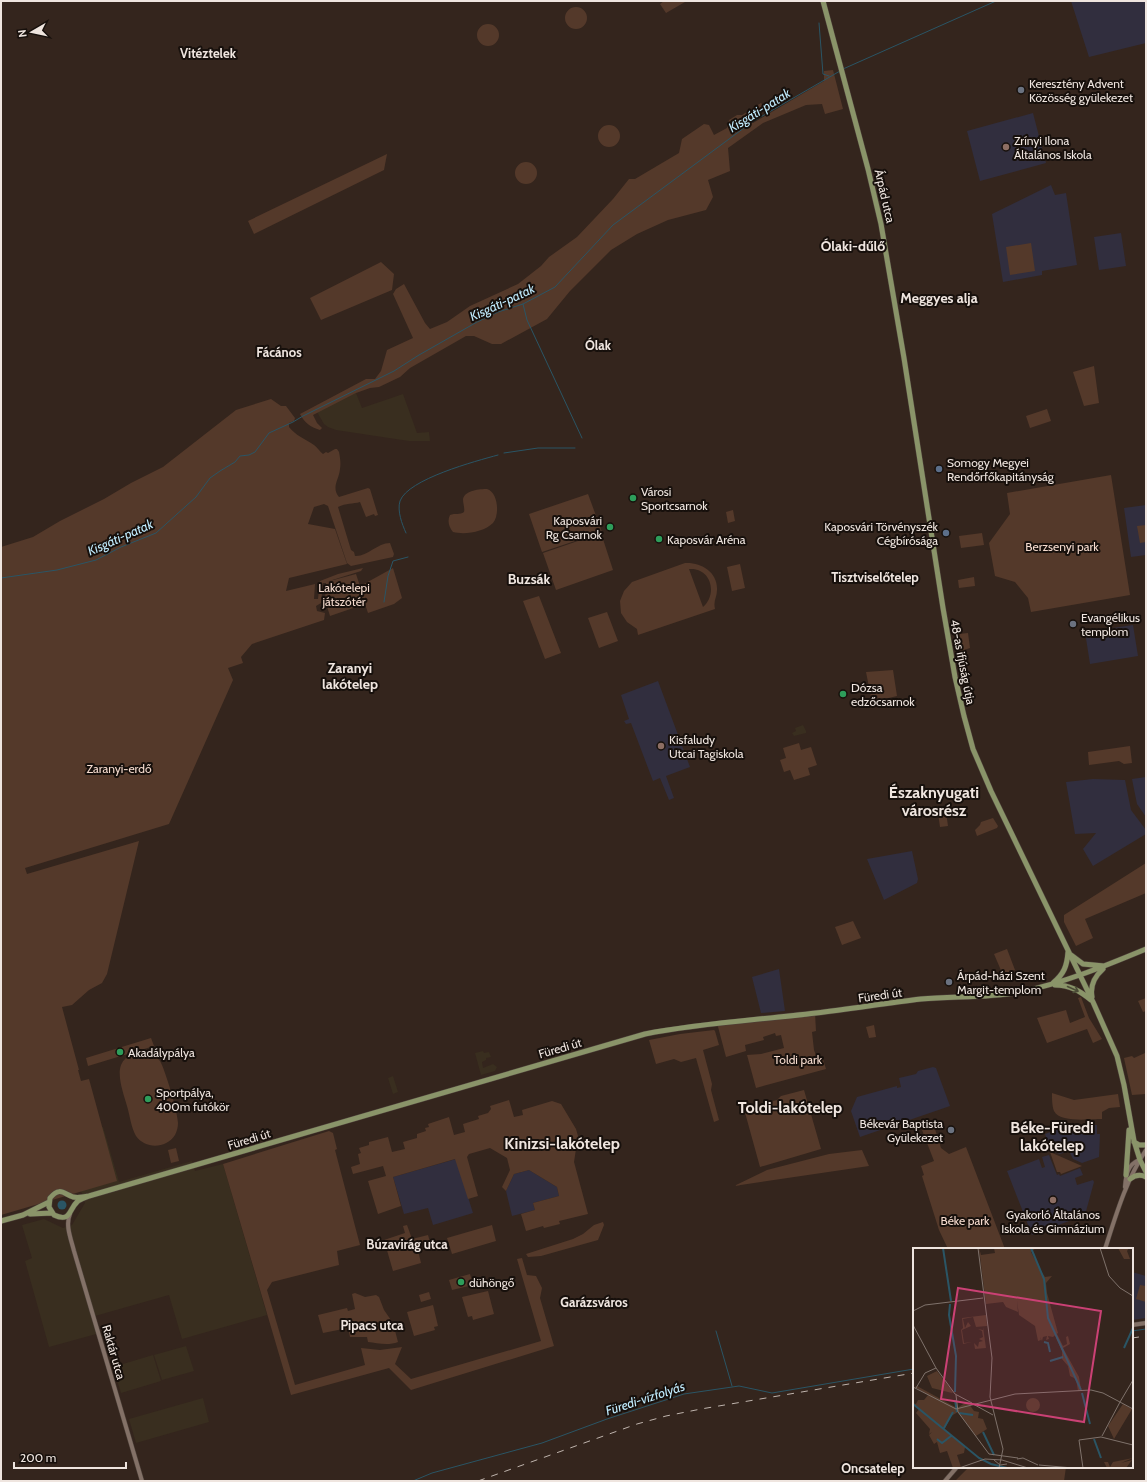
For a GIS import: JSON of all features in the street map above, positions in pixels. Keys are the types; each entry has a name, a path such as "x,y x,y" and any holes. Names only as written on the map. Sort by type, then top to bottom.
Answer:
{"main road":[{"name":"Árpád utca","path":"823,1 878,206 904,358"},
{"name":"48-as ifjúság útja","path":"904,358 954,677 973,748 991,791 1093,1002"},
{"path":"1050,985 1080,976 1146,949"},
{"path":"1068,951 1083,964 1106,966"},
{"path":"1050,985 1064,972 1068,960 1068,951"},
{"path":"1106,966 1097,974 1093,982 1091,995 1121,1071 1134,1141 1140,1160 1146,1172"},
{"path":"1050,985 1067,986 1077,989 1093,1002"},
{"name":"Füredi út","path":"70,1214 77,1202 89,1196 645,1034 685,1027 916,1000 1008,994 1050,985"},
{"path":"1128,1111 1128,1177 1139,1175 1146,1177"},
{"path":"1134,1141 1139,1146 1146,1145"},
{"name":"Füredi út","path":"23,1215 49,1202 52,1196 56,1193 64,1192 71,1196 89,1196"},
{"path":"71,1196 74,1206"},
{"path":"49,1202 49,1207 52,1213 60,1217 70,1214"},
{"name":"Füredi út","path":"1,1221 23,1215 52,1213"}],"street":[{"path":"1105,1248 1132,1164 1140,1160 1146,1150"},
{"name":"Raktár utca","path":"70,1214 68,1218 68,1228 142,1481"},
{"name":"Raktár utca","path":"60,1217 68,1228"},
{"path":"1133,1325 1146,1323"},
{"path":"945,1481 956,1468"}],"shaded area":[{"path":"1071,1 1146,1 1146,43 1089,57"},
{"name":"Zrínyi Ilona Általános Iskola","path":"1033,113 1046,163 980,181 967,131"},
{"path":"1051,185 1055,195 1066,193 1077,265 1042,271 1042,275 1003,282 992,214"},
{"path":"1121,233 1126,266 1099,270 1094,237"},
{"path":"356,393 362,408 403,394 417,433 429,432 430,441 409,441 336,430 324,424 317,412"},
{"path":"1146,505 1146,555 1131,557 1124,508"},
{"path":"1133,625 1138,656 1090,664 1085,632"},
{"name":"Kisfaludy Utcai Tagiskola","path":"658,681 690,767 666,776 674,798 669,800 660,778 653,781 631,723 626,724 624,721 629,719 621,695"},
{"path":"803,725 806,733 794,736 792,733 796,731 795,728"},
{"path":"1146,777 1146,817 1137,804 1132,779"},
{"path":"1093,779 1125,780 1131,810 1146,830 1146,834 1093,866 1083,849 1096,833 1075,834 1066,782"},
{"path":"912,851 918,879 917,883 884,900 867,859"},
{"path":"779,969 785,1011 761,1013 752,977"},
{"path":"483,1051 484,1053 489,1052 491,1057 486,1058 486,1060 482,1062 483,1068 493,1064 497,1067 495,1071 481,1075 475,1053"},
{"path":"933,1067 936,1068 950,1106 860,1137 851,1111 857,1097 897,1086 897,1088 901,1087 899,1078 916,1074 918,1071"},
{"path":"393,1076 398,1092 393,1094 388,1078"},
{"path":"1069,1125 1097,1125 1097,1134 1100,1134 1099,1157 1082,1163 1073,1159 1069,1151 1060,1154 1051,1151 1045,1134"},
{"path":"103,1127 119,1182 192,1161 195,1171 223,1164 267,1315 182,1339 169,1295 95,1316 100,1333 49,1347 25,1261 32,1258 22,1225 44,1219 63,1228 72,1225 85,1203 81,1191 89,1131"},
{"name":"Gyakorló Általános Iskola és Gimnázium","path":"1049,1155 1057,1175 1059,1174 1060,1176 1080,1168 1083,1175 1075,1178 1077,1185 1093,1180 1094,1182 1085,1215 1032,1235 1007,1171 1039,1159 1042,1168 1045,1167 1042,1157"},
{"path":"456,1159 473,1213 433,1225 428,1208 404,1214 393,1177"},
{"path":"529,1170 557,1187 559,1196 533,1203 535,1210 512,1216 506,1191 514,1174"},
{"path":"1133,1272 1146,1276 1146,1318 1133,1320"},
{"path":"186,1346 194,1371 162,1380 154,1355"},
{"path":"153,1355 161,1381 121,1393 113,1367"},
{"path":"203,1398 209,1422 136,1443 129,1419"}],"green space":[{"path":"664,1 685,2 666,13 660,4"},
{"path":"576,7 584,10 587,18 584,26 576,29 568,26 565,18 568,10"},
{"path":"488,24 496,27 499,35 496,43 488,46 480,43 477,35 480,27"},
{"path":"833,70 843,109 825,114 822,104 806,105 763,123 728,148 730,171 708,180 713,197 706,210 668,220 637,234 611,250 570,291 547,319 501,344 492,344 474,336 466,336 410,368 400,377 379,387 370,388 356,393 313,415 317,423 322,428 320,430 313,428 308,424 300,414 366,379 375,379 381,371 387,350 413,338 393,294 396,289 404,284 425,323 430,329 447,322 470,306 518,284 541,266 549,257 577,237 613,199 629,179 635,179 679,153 682,139 704,124 709,125 714,135 727,128 729,120 737,115 742,115 761,103 765,108 751,116 750,118 753,123 824,81 824,71"},
{"path":"609,125 617,128 620,136 617,144 609,147 601,144 598,136 601,128"},
{"path":"387,154 384,170 254,234 248,221"},
{"path":"526,162 534,165 537,173 534,181 526,184 518,181 515,173 518,165"},
{"path":"1031,243 1035,271 1010,275 1006,247"},
{"path":"381,262 394,274 392,290 321,320 310,298"},
{"path":"1094,366 1099,403 1084,406 1073,372"},
{"name":"Zaranyi-erdő","path":"271,399 281,406 286,406 295,418 294,421 289,423 289,427 297,435 314,445 323,454 337,449 339,452 340,465 336,490 339,497 368,488 370,489 378,515 375,516 374,514 366,517 360,502 338,507 351,550 354,552 355,556 359,556 381,545 390,543 394,554 393,557 351,566 347,563 328,506 324,504 314,507 308,524 335,529 347,564 289,578 286,591 315,584 314,599 318,599 320,581 338,574 363,568 361,571 326,582 356,574 363,595 361,588 364,584 393,568 402,598 394,604 368,613 365,604 330,616 325,600 326,583 323,583 321,603 316,606 317,611 325,613 324,620 252,644 241,657 243,663 228,668 233,680 169,824 25,868 27,874 139,841 107,974 102,983 89,990 72,1005 62,1007 81,1081 89,1079 117,1181 1,1215 1,547 33,537 60,521 163,467 236,410"},
{"path":"1047,409 1051,421 1030,428 1026,416"},
{"name":"Berzsenyi park","path":"1111,475 1130,595 1031,612 1028,598 1015,582 995,576 989,543 1010,514 1007,493"},
{"path":"487,489 494,494 497,504 497,515 493,523 480,531 463,533 453,532 450,528 449,517 450,515 464,512 464,496 473,491"},
{"path":"588,494 602,532 542,552 529,514"},
{"path":"733,510 735,521 728,523 726,512"},
{"path":"1146,525 1146,542 1140,543 1137,526"},
{"path":"601,533 613,570 556,590 543,553"},
{"path":"982,533 984,545 961,548 959,536"},
{"path":"685,563 697,564 707,569 715,578 717,590 714,604 715,609 638,635 637,629 627,622 621,613 620,601 624,591 632,582","holes":["689,569 703,572 710,582 710,595 708,602 703,607"]},
{"path":"740,564 745,588 732,591 727,567"},
{"path":"974,577 975,586 959,588 958,580"},
{"path":"539,596 561,653 545,659 523,601"},
{"path":"607,612 618,641 599,648 588,618"},
{"path":"968,633 970,648 964,650 966,666 961,667 956,639 959,634"},
{"path":"893,670 897,696 872,702 866,672"},
{"path":"799,743 801,750 811,747 817,765 808,768 810,775 794,780 790,770 784,772 780,760 786,758 783,748"},
{"path":"1130,746 1132,763 1124,764 1119,761 1089,765 1088,752"},
{"path":"946,812 948,826 940,827 938,813"},
{"path":"993,818 998,826 997,828 977,836 975,830 981,822"},
{"path":"1146,863 1146,893 1085,919 1093,938 1076,946 1064,922 1064,915"},
{"path":"853,921 861,938 842,945 835,927"},
{"path":"1007,949 1015,970 1003,975 994,954"},
{"path":"1081,997 1089,1018 1102,1039 1093,1043 1087,1029 1047,1043 1037,1018 1066,1010 1070,1023 1085,1017 1078,998"},
{"path":"1146,998 1146,1011 1143,1012 1138,1001"},
{"name":"Toldi park","path":"815,1013 816,1031 812,1032 814,1050 817,1058 822,1056 826,1069 756,1088 747,1055 761,1054 784,1048 781,1035 776,1036 775,1033 763,1037 764,1040 745,1045 746,1051 726,1057 717,1023"},
{"path":"874,1025 876,1037 869,1038 866,1027"},
{"path":"714,1030 719,1045 703,1050 719,1120 714,1122 696,1058 681,1062 674,1059 656,1064 649,1040 680,1034"},
{"name":"Akadálypálya","path":"151,1038 154,1046 88,1066 86,1058"},
{"name":"Sportpálya, 400m futókör","path":"141,1052 152,1055 160,1061 168,1081 176,1110 178,1123 176,1134 166,1143 156,1146 145,1143 134,1133 120,1081 121,1066 124,1060 131,1055"},
{"path":"1145,1053 1146,1094 1132,1095 1124,1058 1132,1056 1134,1058"},
{"path":"804,1090 821,1149 760,1167 744,1109 777,1100 781,1096"},
{"path":"1052,1093 1074,1100 1118,1094 1120,1107 1109,1108 1102,1112 1102,1119 1069,1119 1057,1115 1054,1111 1052,1104"},
{"path":"509,1100 514,1117 523,1115 522,1110 552,1101 561,1104 576,1129 578,1136 574,1162 588,1214 559,1221 560,1224 544,1228 543,1226 526,1231 521,1214 535,1210 533,1203 559,1196 557,1187 529,1170 514,1174 506,1191 502,1187 510,1170 507,1158 490,1148 469,1154 467,1157 478,1196 468,1199 455,1159 393,1177 401,1206 378,1214 368,1181 386,1176 383,1166 353,1174 351,1167 360,1164 358,1154 361,1153 359,1148 369,1145 369,1142 388,1137 392,1152 405,1149 403,1142 417,1138 417,1134 426,1131 425,1128 429,1127 428,1124 449,1117 454,1135 465,1132 463,1124 479,1119 478,1116 488,1113 491,1109 490,1106"},
{"name":"Béke park","path":"934,1126 941,1148 949,1154 966,1147 1005,1248 948,1248 939,1230 922,1176 924,1175 921,1166 934,1161 922,1130"},
{"path":"329,1131 333,1133 337,1149 335,1150 360,1245 337,1251 339,1265 272,1282 267,1290 295,1385 365,1365 361,1348 380,1350 402,1347 395,1364 411,1379 541,1341 517,1259 522,1258 527,1275 536,1276 542,1288 540,1298 554,1346 411,1390 389,1368 291,1395 223,1164"},
{"path":"176,1148 179,1161 171,1163 168,1150"},
{"path":"862,1150 869,1166 734,1186 767,1170 829,1154"},
{"path":"1050,1152 1082,1166 1061,1174 1060,1172 1057,1172"},
{"path":"603,1222 604,1225 598,1240 541,1256 528,1257 526,1254 573,1239 583,1234 594,1225"},
{"path":"407,1225 412,1239 428,1235 430,1242 417,1246 421,1263 393,1271 384,1240 405,1233 403,1226"},
{"path":"492,1225 496,1241 452,1254 447,1238"},
{"name":"dühöngő","path":"470,1274 473,1285 452,1290 449,1280"},
{"path":"1140,1285 1146,1286 1146,1302 1136,1299"},
{"path":"488,1291 494,1314 473,1320 472,1316 468,1317 462,1297"},
{"path":"429,1292 431,1299 421,1302 419,1295"},
{"path":"355,1293 365,1297 376,1295 379,1297 384,1310 393,1323 398,1342 386,1344 368,1342 367,1337 350,1337 348,1328 323,1333 318,1315 347,1308 348,1311 355,1309 352,1294"},
{"path":"433,1305 438,1326 434,1327 435,1330 414,1336 407,1312"},
{"path":"968,1468 1066,1468 1064,1481 955,1481"}],"water":[{"path":"62,1200 67,1205 62,1210 57,1205"}],"waterway":[{"name":"Kisgáti-patak","path":"843,69 996,1"},
{"path":"819,23 823,74 829,76"},
{"name":"Kisgáti-patak","path":"1,578 57,570 96,560 121,547 156,533 196,497 210,478 235,462 240,456 249,455 255,452 269,433 394,371 477,322 498,312 523,304 555,287 613,225 752,122 840,71"},
{"path":"523,304 527,320 582,438"},
{"path":"504,453 538,448 575,448"},
{"path":"406,533 399,509 400,501 406,493 416,485 429,478 459,466 498,455"},
{"path":"384,602 388,576 393,561 408,557"},
{"name":"Füredi-vízfolyás","path":"1133,1331 1146,1329"},
{"path":"716,1331 732,1386"},
{"name":"Füredi-vízfolyás","path":"413,1481 432,1473 542,1443 607,1419 684,1394 739,1386 772,1393 913,1369"}],"railway":[{"path":"1133,1338 1146,1336"},
{"path":"478,1481 637,1424 666,1416 913,1373"}],"place":[{"name":"Keresztény Advent Közösség gyülekezet","path":"1021,90"},
{"name":"Zrínyi Ilona Általános Iskola","path":"1006,147"},
{"name":"Somogy Megyei Rendőrfőkapitányság","path":"939,469"},
{"name":"Városi Sportcsarnok","path":"633,498"},
{"name":"Kaposvári Rg Csarnok","path":"610,527"},
{"name":"Kaposvári Törvényszék Cégbírósága","path":"946,533"},
{"name":"Kaposvár Aréna","path":"659,539"},
{"name":"Evangélikus templom","path":"1073,624"},
{"name":"Dózsa edzőcsarnok","path":"843,694"},
{"name":"Kisfaludy Utcai Tagiskola","path":"661,746"},
{"name":"Árpád-házi Szent Margit-templom","path":"949,982"},
{"name":"Akadálypálya","path":"120,1052"},
{"name":"Sportpálya, 400m futókör","path":"148,1099"},
{"name":"Békevár Baptista Gyülekezet","path":"951,1130"},
{"name":"Gyakorló Általános Iskola és Gimnázium","path":"1053,1200"},
{"name":"dühöngő","path":"461,1282"}],"district":[{"name":"Vitéztelek","path":"208,53"},
{"name":"Ólaki-dűlő","path":"853,246"},
{"name":"Meggyes alja","path":"939,298"},
{"name":"Ólak","path":"598,345"},
{"name":"Fácános","path":"279,352"},
{"name":"Tisztviselőtelep","path":"875,577"},
{"name":"Buzsák","path":"529,579"},
{"name":"Zaranyi lakótelep","path":"350,676"},
{"name":"Északnyugati városrész","path":"934,801"},
{"name":"Toldi-lakótelep","path":"790,1107"},
{"name":"Béke-Füredi lakótelep","path":"1052,1136"},
{"name":"Kinizsi-lakótelep","path":"562,1143"},
{"name":"Búzavirág utca","path":"407,1244"},
{"name":"Garázsváros","path":"594,1302"},
{"name":"Pipacs utca","path":"372,1325"},
{"name":"Oncsatelep","path":"873,1468"}],"park label":[{"name":"Lakótelepi játszótér","path":"344,594"}]}
